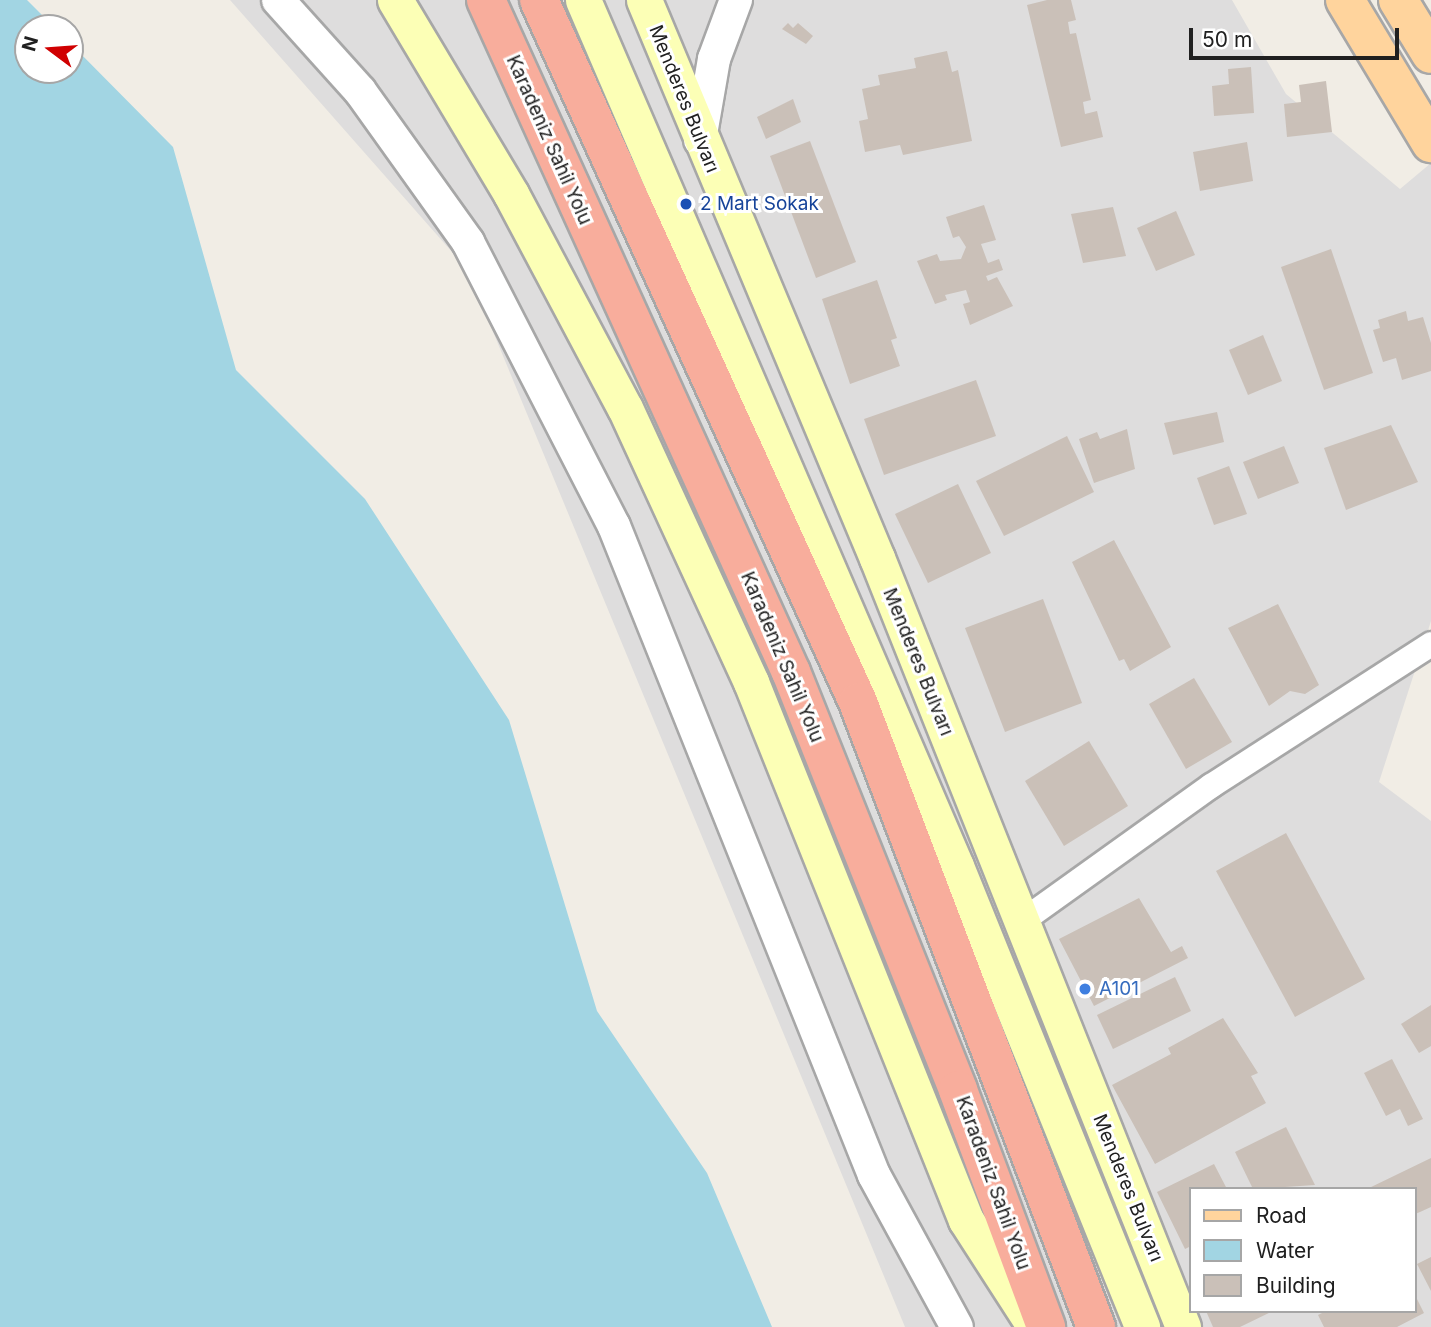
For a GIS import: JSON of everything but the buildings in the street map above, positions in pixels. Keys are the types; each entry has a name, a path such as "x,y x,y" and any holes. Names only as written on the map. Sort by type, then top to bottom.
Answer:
{"highway":[{"path":"540,0 858,702 1006,1082 1096,1327"},
{"name":"Karadeniz Sahil Yolu","path":"488,6 791,671 958,1090 1046,1327"}],"main road":[{"path":"395,0 511,194 631,420 751,682 966,1220 1035,1327"},
{"path":"583,0 956,866 1142,1327"},
{"name":"Menderes Bulvarı","path":"644,0 700,141 877,558 1183,1327"},
{"path":"1345,0 1431,143"},
{"path":"1398,0 1431,54"}],"street":[{"path":"278,0 360,91 468,242 608,513 874,1175 957,1327"},
{"path":"700,141 715,59 736,0"},
{"path":"1021,922 1211,786 1431,644"}],"shaded area":[{"path":"230,0 1232,0 1286,94 1400,189 1431,163 1431,621 1379,782 1431,821 1431,1327 905,1327 467,269"}],"water":[{"path":"0,0 27,0 41,14 14,14 14,84 84,84 84,57 173,147 236,370 365,499 509,720 597,1011 707,1173 772,1327 0,1327"}],"place":[{"name":"2 Mart Sokak","path":"686,204"},
{"name":"A101","path":"1085,989"}]}
